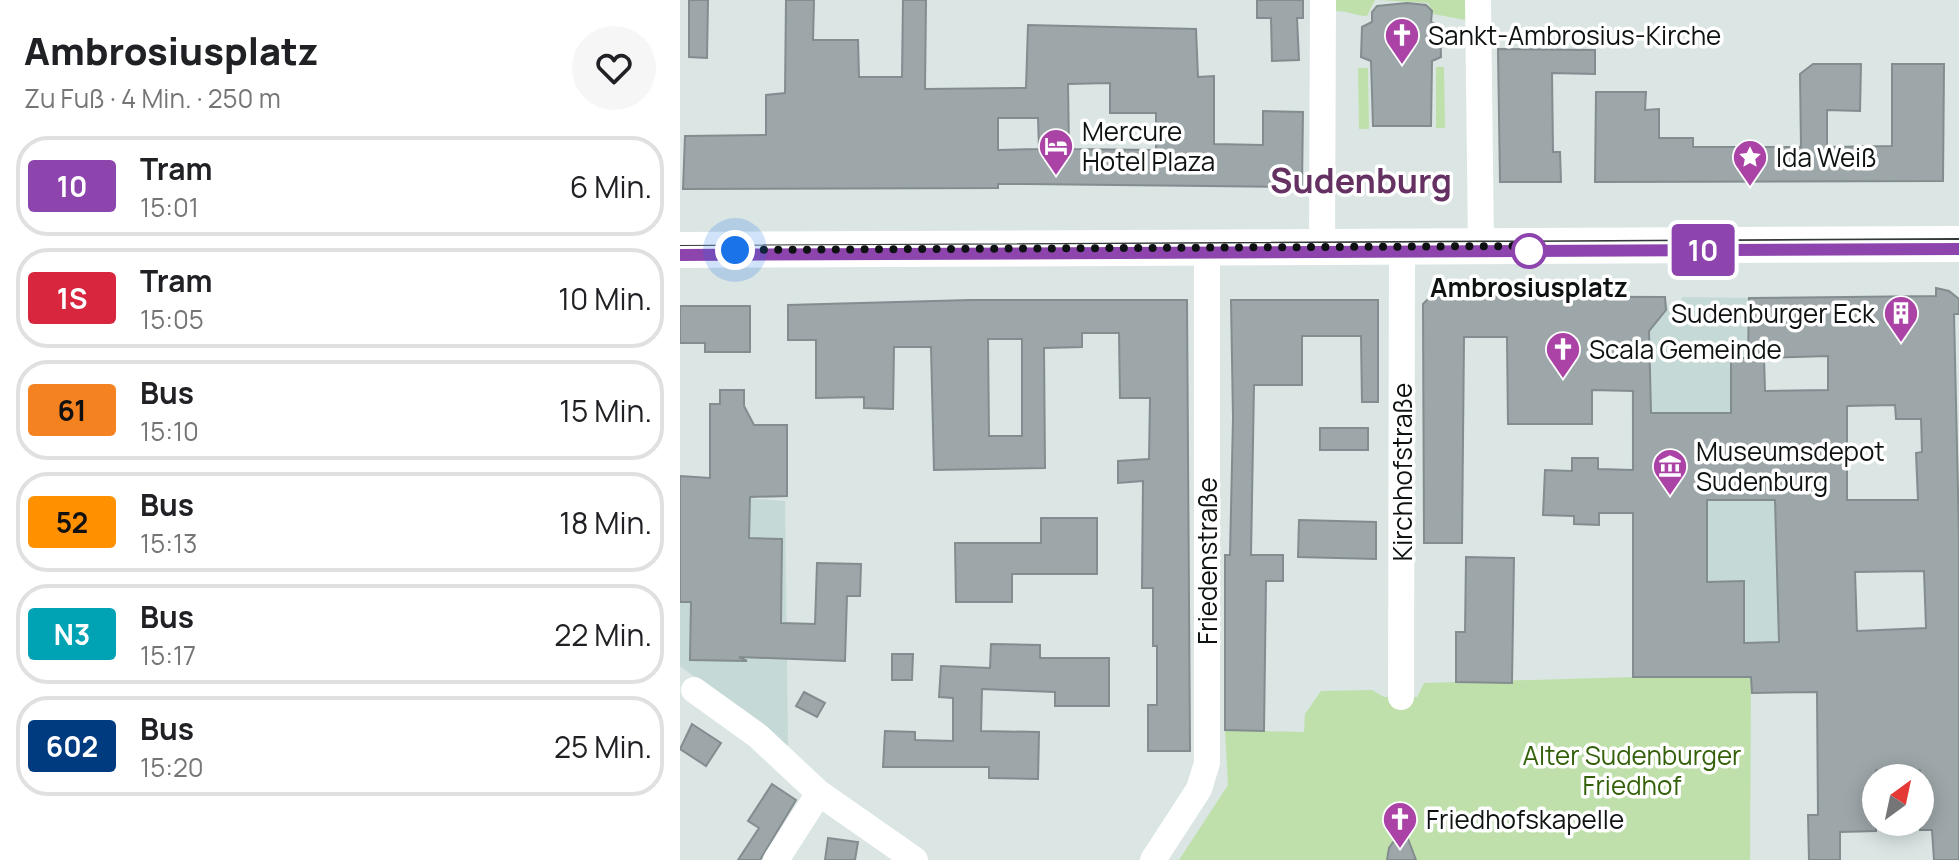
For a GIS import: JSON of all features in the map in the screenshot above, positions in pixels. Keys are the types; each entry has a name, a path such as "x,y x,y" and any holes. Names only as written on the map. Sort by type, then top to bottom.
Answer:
{"street":[{"path":"1322,247 1323,0"},
{"path":"1478,0 1481,246"},
{"path":"680,250 1959,244"},
{"name":"Kirchhofstraße","path":"1401,697 1402,247"},
{"name":"Friedenstraße","path":"1153,860 1199,789 1207,763 1207,248"},
{"path":"694,690 758,736 819,793 915,860"},
{"path":"776,860 819,793"}],"shaded area":[{"path":"1631,297 1665,297 1669,311 1679,310 1682,297 1749,298 1749,415 1847,415 1847,500 1836,500 1840,691 1752,693 1751,677 1633,677"},
{"path":"680,493 785,501 788,746 680,666"}],"green space":[{"path":"1336,0 1375,0 1367,16 1336,11"},
{"path":"1378,0 1467,0 1466,20 1433,14 1428,3"},
{"path":"1436,67 1444,67 1445,128 1436,128"},
{"path":"1358,68 1368,68 1369,129 1359,129"},
{"name":"Alter Sudenburger Friedhof","path":"1751,677 1750,860 1179,860 1228,785 1225,730 1304,732 1305,714 1321,691 1372,690 1384,697 1417,697 1424,683"}],"building":[{"path":"689,0 708,0 707,58 689,57"},
{"path":"786,0 814,0 813,40 858,40 859,77 902,77 903,0 926,0 925,89 1026,88 1028,25 1196,29 1198,77 1214,76 1214,144 1263,145 1263,111 1303,112 1302,187 998,184 998,188 683,189 685,136 766,135 766,95 785,93","holes":["1110,83 1110,113 1156,113 1156,150 1069,149 1068,84","998,118 1038,118 1039,149 998,150"]},
{"path":"1257,0 1303,0 1303,18 1297,18 1299,60 1272,61 1271,18 1257,18"},
{"name":"Sankt-Ambrosius-Kirche","path":"1426,5 1432,11 1431,22 1440,26 1441,57 1432,61 1431,126 1373,126 1371,61 1361,57 1362,27 1372,22 1372,12 1377,6"},
{"path":"1498,49 1595,50 1595,74 1552,73 1553,152 1560,152 1561,182 1500,182"},
{"path":"1813,64 1861,64 1860,111 1827,110 1827,147 1892,146 1892,64 1944,64 1943,181 1595,182 1596,92 1646,92 1645,110 1659,109 1659,138 1693,138 1693,147 1801,147 1800,74"},
{"path":"1936,288 1949,291 1959,299 1959,314 1954,314 1959,536 1959,860 1934,860 1934,764 1862,764 1862,831 1840,832 1840,860 1809,860 1808,815 1818,815 1817,692 1752,693 1751,677 1633,677 1633,513 1599,513 1599,525 1574,524 1574,516 1543,515 1545,470 1572,471 1572,458 1598,458 1598,469 1633,470 1633,391 1592,390 1592,424 1508,424 1507,337 1464,337 1462,543 1424,543 1423,304 1431,296 1665,297 1666,310 1649,331 1651,413 1731,413 1731,358 1748,358 1749,298 1936,296","holes":["1828,356 1828,390 1765,391 1764,358","1895,405 1896,419 1921,419 1922,452 1916,453 1918,500 1847,500 1847,406","1707,500 1775,500 1779,642 1744,643 1744,581 1707,582","1924,571 1926,628 1857,631 1855,572"]},
{"path":"971,300 1187,300 1190,751 1148,751 1148,705 1157,705 1157,646 1153,646 1153,588 1142,588 1143,481 1118,483 1118,461 1149,459 1150,398 1120,398 1119,333 1082,333 1082,347 1044,348 1045,468 934,470 931,347 894,347 893,409 864,408 864,397 816,398 816,340 788,340 788,305","holes":["988,339 1022,339 1022,436 989,436"]},
{"path":"1231,300 1378,300 1378,402 1362,402 1361,336 1302,336 1302,385 1254,385 1251,555 1283,555 1283,581 1266,581 1264,731 1225,730 1225,555 1230,555 1233,418"},
{"path":"680,306 750,306 750,352 705,352 705,343 680,343"},
{"path":"720,390 744,390 744,406 754,425 787,425 787,496 750,497 749,538 782,539 781,623 815,624 817,563 861,564 860,596 847,596 845,661 739,657 747,661 690,660 691,602 680,602 680,476 710,478 710,404 720,404"},
{"path":"1320,428 1368,428 1368,450 1320,450"},
{"path":"1041,518 1097,518 1097,574 1012,574 1012,602 956,602 955,543 1041,543"},
{"path":"1299,520 1376,522 1376,559 1298,557"},
{"path":"1466,557 1514,558 1512,683 1456,682 1456,632 1465,632"},
{"path":"991,644 1040,645 1040,658 1109,658 1109,706 1055,706 1055,692 982,689 981,731 1039,732 1038,779 989,778 989,767 883,767 885,731 915,732 915,740 953,741 953,698 939,697 941,666 990,668"},
{"path":"892,654 913,654 912,680 892,680"},
{"path":"804,692 825,703 817,717 796,706"},
{"path":"692,724 721,743 706,766 680,749"},
{"path":"772,784 796,800 760,860 738,860 759,828 748,821"},
{"path":"828,838 858,842 855,860 825,860"},
{"name":"Friedhofskapelle","path":"1396,838 1408,839 1416,860 1387,860 1389,848"}],"tram line":[{"path":"680,246 1959,239"},
{"name":"10","path":"680,255 1959,249"}],"place":[{"name":"Sankt-Ambrosius-Kirche","path":"1402,66"},
{"name":"Mercure Hotel Plaza","path":"1056,177"},
{"name":"Ida Weiß","path":"1750,188"},
{"name":"Ambrosiusplatz","path":"1529,251"},
{"name":"Sudenburger Eck","path":"1901,344"},
{"name":"Scala Gemeinde","path":"1563,380"},
{"name":"Museumsdepot Sudenburg","path":"1670,497"},
{"name":"Friedhofskapelle","path":"1400,850"}],"district":[{"name":"Sudenburg","path":"1361,180"}],"route":[{"path":"735,250 1524,246 1529,251"}]}
